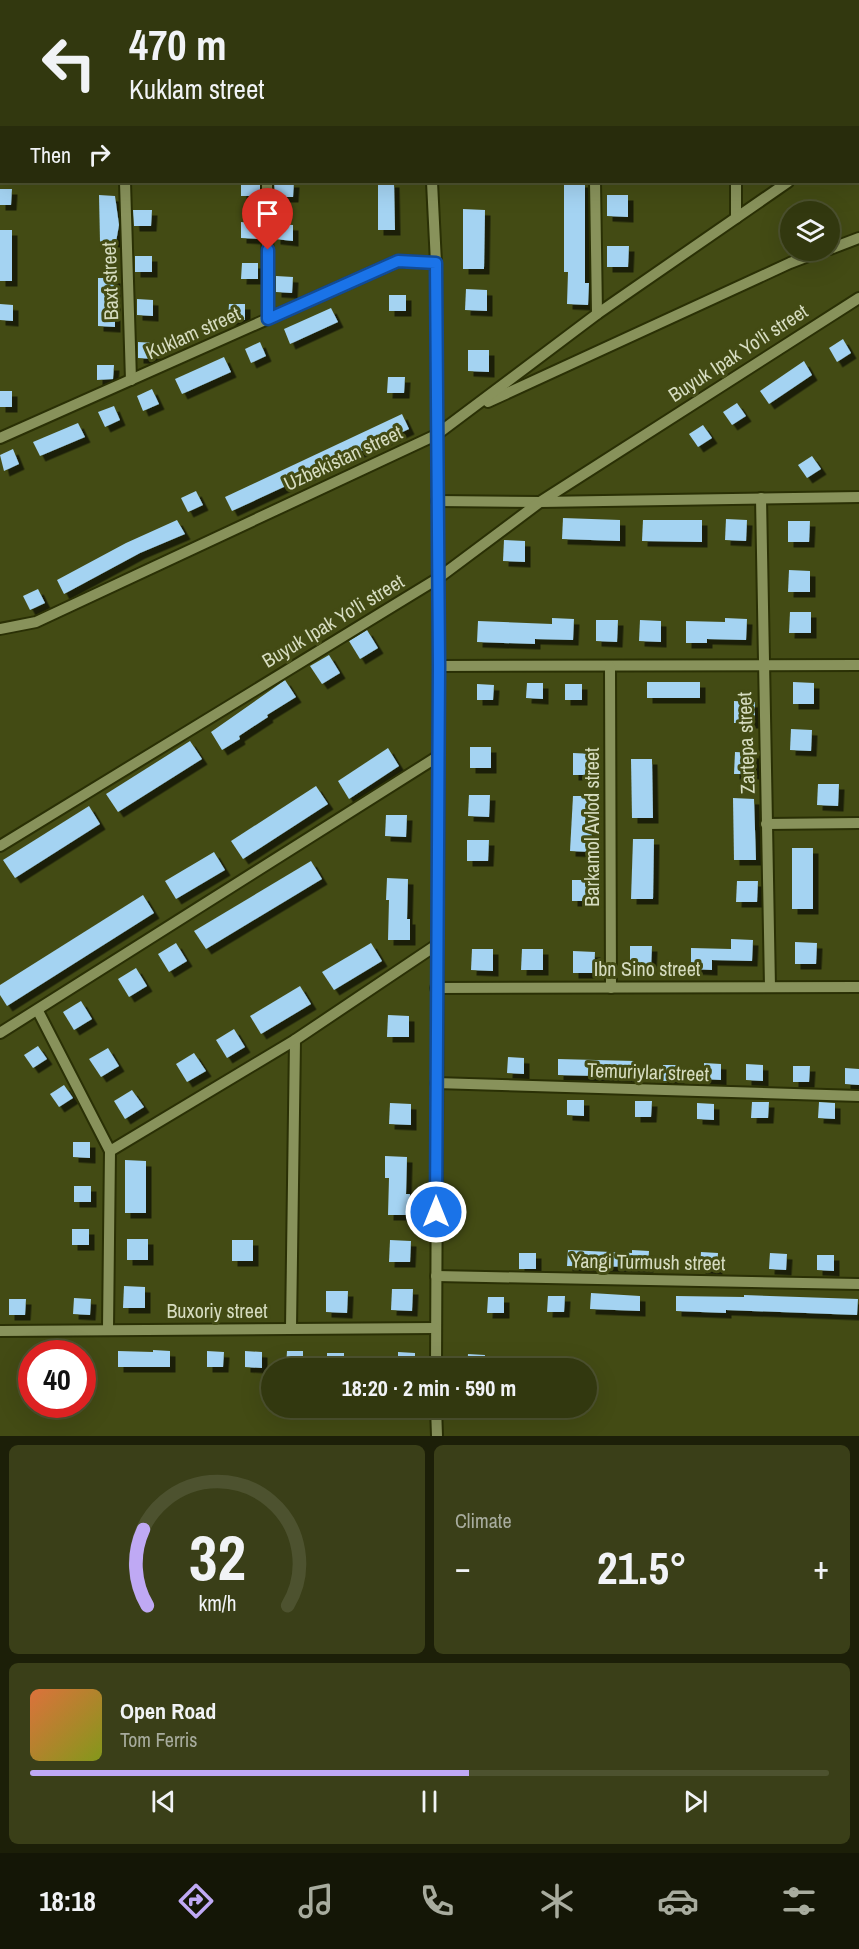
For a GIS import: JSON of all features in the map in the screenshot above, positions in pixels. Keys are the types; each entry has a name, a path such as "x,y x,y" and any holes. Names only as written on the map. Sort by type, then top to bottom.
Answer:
{"street":[{"name":"Baxt street","path":"125,183 131,380"},
{"path":"267,183 268,319"},
{"path":"432,183 436,263 439,666 436,1358"},
{"path":"595,183 597,314"},
{"path":"736,183 736,218"},
{"name":"Uzbekistan street","path":"0,629 36,622 436,435 597,314 787,183"},
{"path":"840,245 859,238"},
{"name":"Kuklam street","path":"0,438 398,261 436,263"},
{"path":"469,411 795,261"},
{"name":"Buyuk Ipak Yo'li street","path":"0,846 437,579 540,502 859,298"},
{"path":"437,501 540,502 859,497"},
{"name":"Zartepa street","path":"760,498 770,987"},
{"path":"439,666 859,665"},
{"name":"Barkamol Avlod street","path":"610,667 611,988"},
{"path":"0,1032 38,1011 437,757"},
{"path":"766,824 859,823"},
{"path":"110,1151 295,1040 438,944"},
{"name":"Ibn Sino street","path":"436,988 859,987"},
{"path":"38,1011 110,1151 108,1329"},
{"path":"291,1328 295,1040"},
{"name":"Temuriylar street","path":"436,1083 859,1096"},
{"name":"Yangi Turmush street","path":"436,1276 859,1284"},
{"name":"Buxoriy street","path":"0,1331 435,1328"},
{"path":"436,1418 437,1436"}],"building":[{"path":"241,183 260,183 260,196 241,196"},
{"path":"274,183 294,183 293,197 275,197"},
{"path":"378,183 394,183 395,230 378,230"},
{"path":"564,183 585,183 585,283 589,283 588,305 567,304 568,272 564,272"},
{"path":"0,189 12,189 11,205 0,205"},
{"path":"99,195 115,196 119,225 116,242 100,242"},
{"path":"607,195 628,195 628,217 607,216"},
{"path":"463,209 485,210 484,269 463,269"},
{"path":"133,210 152,210 151,226 134,226"},
{"path":"241,222 260,224 260,239 241,238"},
{"path":"275,224 293,225 293,241 275,239"},
{"path":"0,230 12,230 12,281 0,281"},
{"path":"607,246 629,246 628,267 607,267"},
{"path":"135,256 152,256 152,272 135,272"},
{"path":"242,263 258,263 258,279 241,279"},
{"path":"276,276 293,277 292,293 276,292"},
{"path":"98,278 115,278 115,327 98,326"},
{"path":"466,289 487,290 487,311 465,310"},
{"path":"389,295 406,295 406,311 389,311"},
{"path":"137,299 153,300 153,316 137,315"},
{"path":"0,304 13,305 13,321 0,320"},
{"path":"229,304 245,304 245,320 228,320"},
{"path":"331,308 338,322 290,344 284,329"},
{"path":"843,339 851,353 837,362 829,348"},
{"path":"138,342 155,343 155,359 138,358"},
{"path":"260,342 266,356 251,363 245,349"},
{"path":"468,350 489,350 489,372 468,371"},
{"path":"224,357 231,372 182,394 175,379"},
{"path":"804,361 812,375 769,404 760,391"},
{"path":"97,365 114,365 113,379 97,380"},
{"path":"388,377 405,377 404,393 387,393"},
{"path":"152,389 159,404 143,411 137,396"},
{"path":"0,391 12,391 12,407 0,407"},
{"path":"737,403 746,416 732,425 723,412"},
{"path":"114,406 120,420 105,427 98,412"},
{"path":"402,414 409,429 232,511 225,497"},
{"path":"78,423 85,437 40,456 33,442"},
{"path":"703,425 712,438 698,447 689,434"},
{"path":"13,449 19,464 4,471 0,455"},
{"path":"812,456 821,469 807,478 798,465"},
{"path":"196,491 203,505 188,512 181,498"},
{"path":"563,518 620,520 620,541 562,539"},
{"path":"726,519 747,520 746,541 725,540"},
{"path":"177,520 185,534 140,553 64,594 57,580 126,543"},
{"path":"643,520 702,520 702,542 642,541"},
{"path":"788,521 810,521 809,542 788,542"},
{"path":"504,540 525,541 525,562 503,561"},
{"path":"789,570 810,571 810,592 788,592"},
{"path":"38,589 45,603 30,610 23,596"},
{"path":"790,612 811,612 811,633 789,633"},
{"path":"552,618 574,619 573,640 535,639 535,644 477,642 478,621 552,624"},
{"path":"725,618 747,619 746,640 707,639 707,643 686,643 686,621 725,622"},
{"path":"596,620 618,620 617,642 596,641"},
{"path":"640,620 661,621 661,642 639,641"},
{"path":"367,630 378,648 360,659 349,641"},
{"path":"329,655 340,673 322,684 310,666"},
{"path":"285,680 296,697 267,715 268,717 239,736 240,739 222,750 211,732"},
{"path":"647,682 700,682 700,698 647,698"},
{"path":"793,682 814,683 814,704 793,704"},
{"path":"527,683 543,683 543,699 526,698"},
{"path":"477,684 494,685 493,700 477,700"},
{"path":"565,684 582,684 582,700 565,700"},
{"path":"734,701 755,702 755,723 734,723"},
{"path":"791,729 812,730 811,751 790,750"},
{"path":"190,741 202,759 118,812 106,794"},
{"path":"470,747 491,747 491,768 470,768"},
{"path":"388,748 399,766 349,799 338,781"},
{"path":"735,752 756,753 756,774 734,774"},
{"path":"573,753 594,754 594,775 573,775"},
{"path":"631,759 652,759 653,818 632,818"},
{"path":"818,784 839,784 838,806 817,805"},
{"path":"316,786 328,804 243,859 231,841"},
{"path":"469,795 490,795 489,817 468,816"},
{"path":"573,796 594,796 591,852 570,851"},
{"path":"733,798 754,799 756,860 734,860"},
{"path":"89,806 100,824 15,878 3,860"},
{"path":"386,815 407,815 406,837 385,836"},
{"path":"633,839 654,839 653,899 631,899"},
{"path":"467,840 489,840 488,861 467,861"},
{"path":"792,848 813,848 813,909 792,909"},
{"path":"214,852 225,870 176,899 165,881"},
{"path":"311,861 322,879 206,949 194,931"},
{"path":"387,878 408,879 407,919 410,919 410,940 388,940"},
{"path":"572,880 594,880 593,901 572,901"},
{"path":"737,881 758,881 757,902 736,902"},
{"path":"143,895 154,913 7,1006 0,995 0,985"},
{"path":"731,939 753,940 752,961 712,960 712,970 691,969 691,948 731,949"},
{"path":"795,942 817,943 816,964 795,964"},
{"path":"176,943 187,961 169,972 158,954"},
{"path":"371,943 382,961 334,990 322,972"},
{"path":"630,946 652,946 651,968 630,967"},
{"path":"472,949 493,949 493,971 471,970"},
{"path":"522,949 543,949 543,970 521,970"},
{"path":"573,951 595,952 594,973 573,973"},
{"path":"136,968 147,986 129,997 118,979"},
{"path":"300,986 311,1004 261,1034 250,1016"},
{"path":"81,1001 92,1019 74,1030 63,1012"},
{"path":"388,1015 409,1016 409,1037 387,1037"},
{"path":"234,1029 245,1047 227,1058 216,1040"},
{"path":"38,1046 47,1059 33,1068 24,1055"},
{"path":"108,1048 119,1066 101,1077 89,1059"},
{"path":"194,1053 206,1071 187,1082 176,1064"},
{"path":"508,1057 524,1058 524,1074 507,1073"},
{"path":"558,1059 634,1061 634,1077 558,1075"},
{"path":"704,1063 721,1064 721,1080 704,1079"},
{"path":"746,1064 763,1065 763,1081 746,1080"},
{"path":"663,1065 679,1065 679,1081 662,1081"},
{"path":"793,1066 810,1066 809,1082 793,1082"},
{"path":"845,1068 859,1069 859,1085 845,1084"},
{"path":"64,1085 73,1098 59,1107 50,1094"},
{"path":"132,1090 144,1107 125,1119 114,1101"},
{"path":"567,1100 584,1100 584,1116 567,1115"},
{"path":"635,1101 652,1101 651,1117 635,1117"},
{"path":"752,1102 769,1102 768,1118 751,1118"},
{"path":"819,1102 835,1103 835,1119 818,1118"},
{"path":"390,1103 411,1104 411,1125 389,1124"},
{"path":"697,1103 714,1104 714,1120 697,1119"},
{"path":"73,1142 90,1142 90,1158 73,1157"},
{"path":"385,1156 407,1157 406,1194 410,1194 409,1215 388,1215 389,1178 385,1178"},
{"path":"125,1160 146,1161 146,1213 125,1213"},
{"path":"74,1186 91,1186 91,1202 74,1202"},
{"path":"72,1229 89,1229 89,1245 72,1245"},
{"path":"127,1239 148,1239 148,1260 127,1260"},
{"path":"232,1240 253,1240 253,1261 232,1261"},
{"path":"390,1240 411,1241 410,1262 389,1262"},
{"path":"568,1250 632,1253 632,1250 649,1251 648,1267 567,1266"},
{"path":"701,1252 718,1253 717,1269 700,1268"},
{"path":"519,1253 536,1253 536,1269 519,1269"},
{"path":"770,1253 787,1254 786,1270 769,1269"},
{"path":"817,1255 834,1255 834,1271 817,1270"},
{"path":"124,1286 145,1287 145,1308 123,1308"},
{"path":"392,1289 413,1289 412,1311 391,1310"},
{"path":"326,1291 348,1291 347,1313 326,1312"},
{"path":"591,1293 640,1296 640,1311 590,1309"},
{"path":"744,1295 858,1299 857,1315 726,1310 726,1313 676,1311 676,1296 744,1297"},
{"path":"548,1296 565,1296 564,1312 547,1312"},
{"path":"488,1297 504,1297 504,1313 487,1313"},
{"path":"74,1298 91,1299 90,1315 73,1314"},
{"path":"9,1299 26,1299 25,1315 9,1315"},
{"path":"153,1350 170,1351 170,1367 118,1367 118,1351 153,1352"},
{"path":"207,1351 224,1352 223,1367 207,1367"},
{"path":"245,1351 262,1352 261,1368 245,1367"},
{"path":"287,1351 303,1351 303,1358 287,1358"},
{"path":"398,1352 415,1353 415,1358 398,1358"},
{"path":"327,1353 344,1353 344,1358 327,1358"},
{"path":"468,1354 485,1355 485,1358 468,1358"}],"route":[{"path":"268,250 268,319 398,261 436,263 439,666 436,1212"}]}
